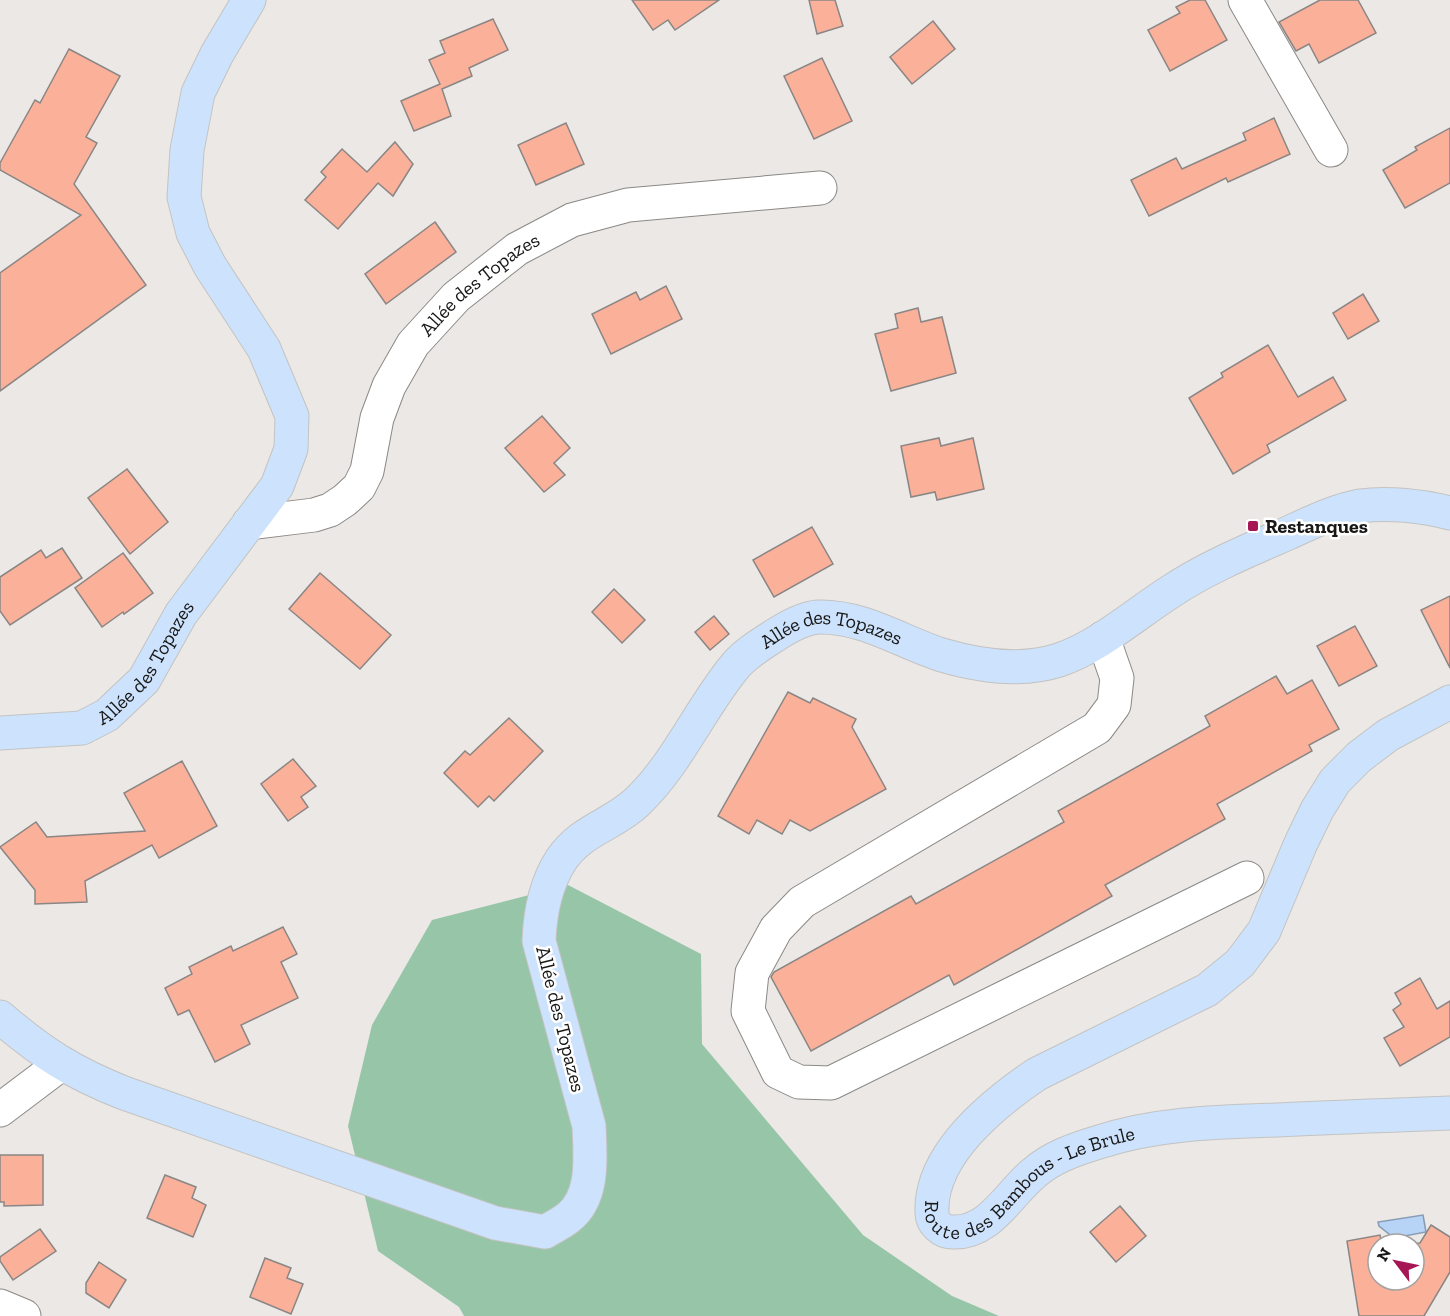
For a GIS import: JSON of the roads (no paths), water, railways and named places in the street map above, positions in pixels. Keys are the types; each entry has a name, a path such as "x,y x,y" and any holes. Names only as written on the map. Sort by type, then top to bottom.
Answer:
{"main road":[{"name":"Allée des Topazes","path":"0,733 82,728 107,715 144,680 181,614 277,486 291,449 292,416 264,349 210,266 193,233 184,197 187,150 198,93 217,54 249,0"},
{"path":"1103,638 1172,590 1221,564 1337,511 1363,506 1390,505 1419,507 1450,513"},
{"name":"Allée des Topazes","path":"0,1017 61,1064 90,1080 124,1094 495,1223 545,1232 571,1216 581,1202 588,1184 590,1156 589,1126 539,941 540,914 547,887 561,860 582,837 634,805 655,783 738,663 788,627 816,617 848,620 876,627 941,654 983,664 1004,666 1028,667 1058,660 1089,647 1103,638"},
{"name":"Route des Bambous - Le Brule","path":"1450,702 1388,735 1359,757 1335,782 1317,810 1301,843 1264,932 1239,963 1207,990 1037,1074 1012,1090 961,1140 942,1165 932,1202 932,1217 939,1228 951,1233 979,1226 990,1218 1034,1172 1063,1155 1141,1131 1194,1123 1450,1113"}],"street":[{"path":"1245,0 1331,150"},
{"name":"Allée des Topazes","path":"249,523 314,515 330,510 359,487 367,471 377,418 389,386 413,344 456,297 517,249 572,220 628,205 820,188"},
{"path":"1103,638 1117,678 1114,705 1097,729 802,903 776,929 752,973 748,1011 778,1072 799,1082 831,1083 1247,878"},
{"path":"0,1110 61,1064"},
{"path":"0,1306 24,1316"}],"water":[{"path":"1423,1215 1426,1232 1386,1232 1379,1226 1378,1222"}],"place":[{"name":"Restanques","path":"1253,526"}]}
